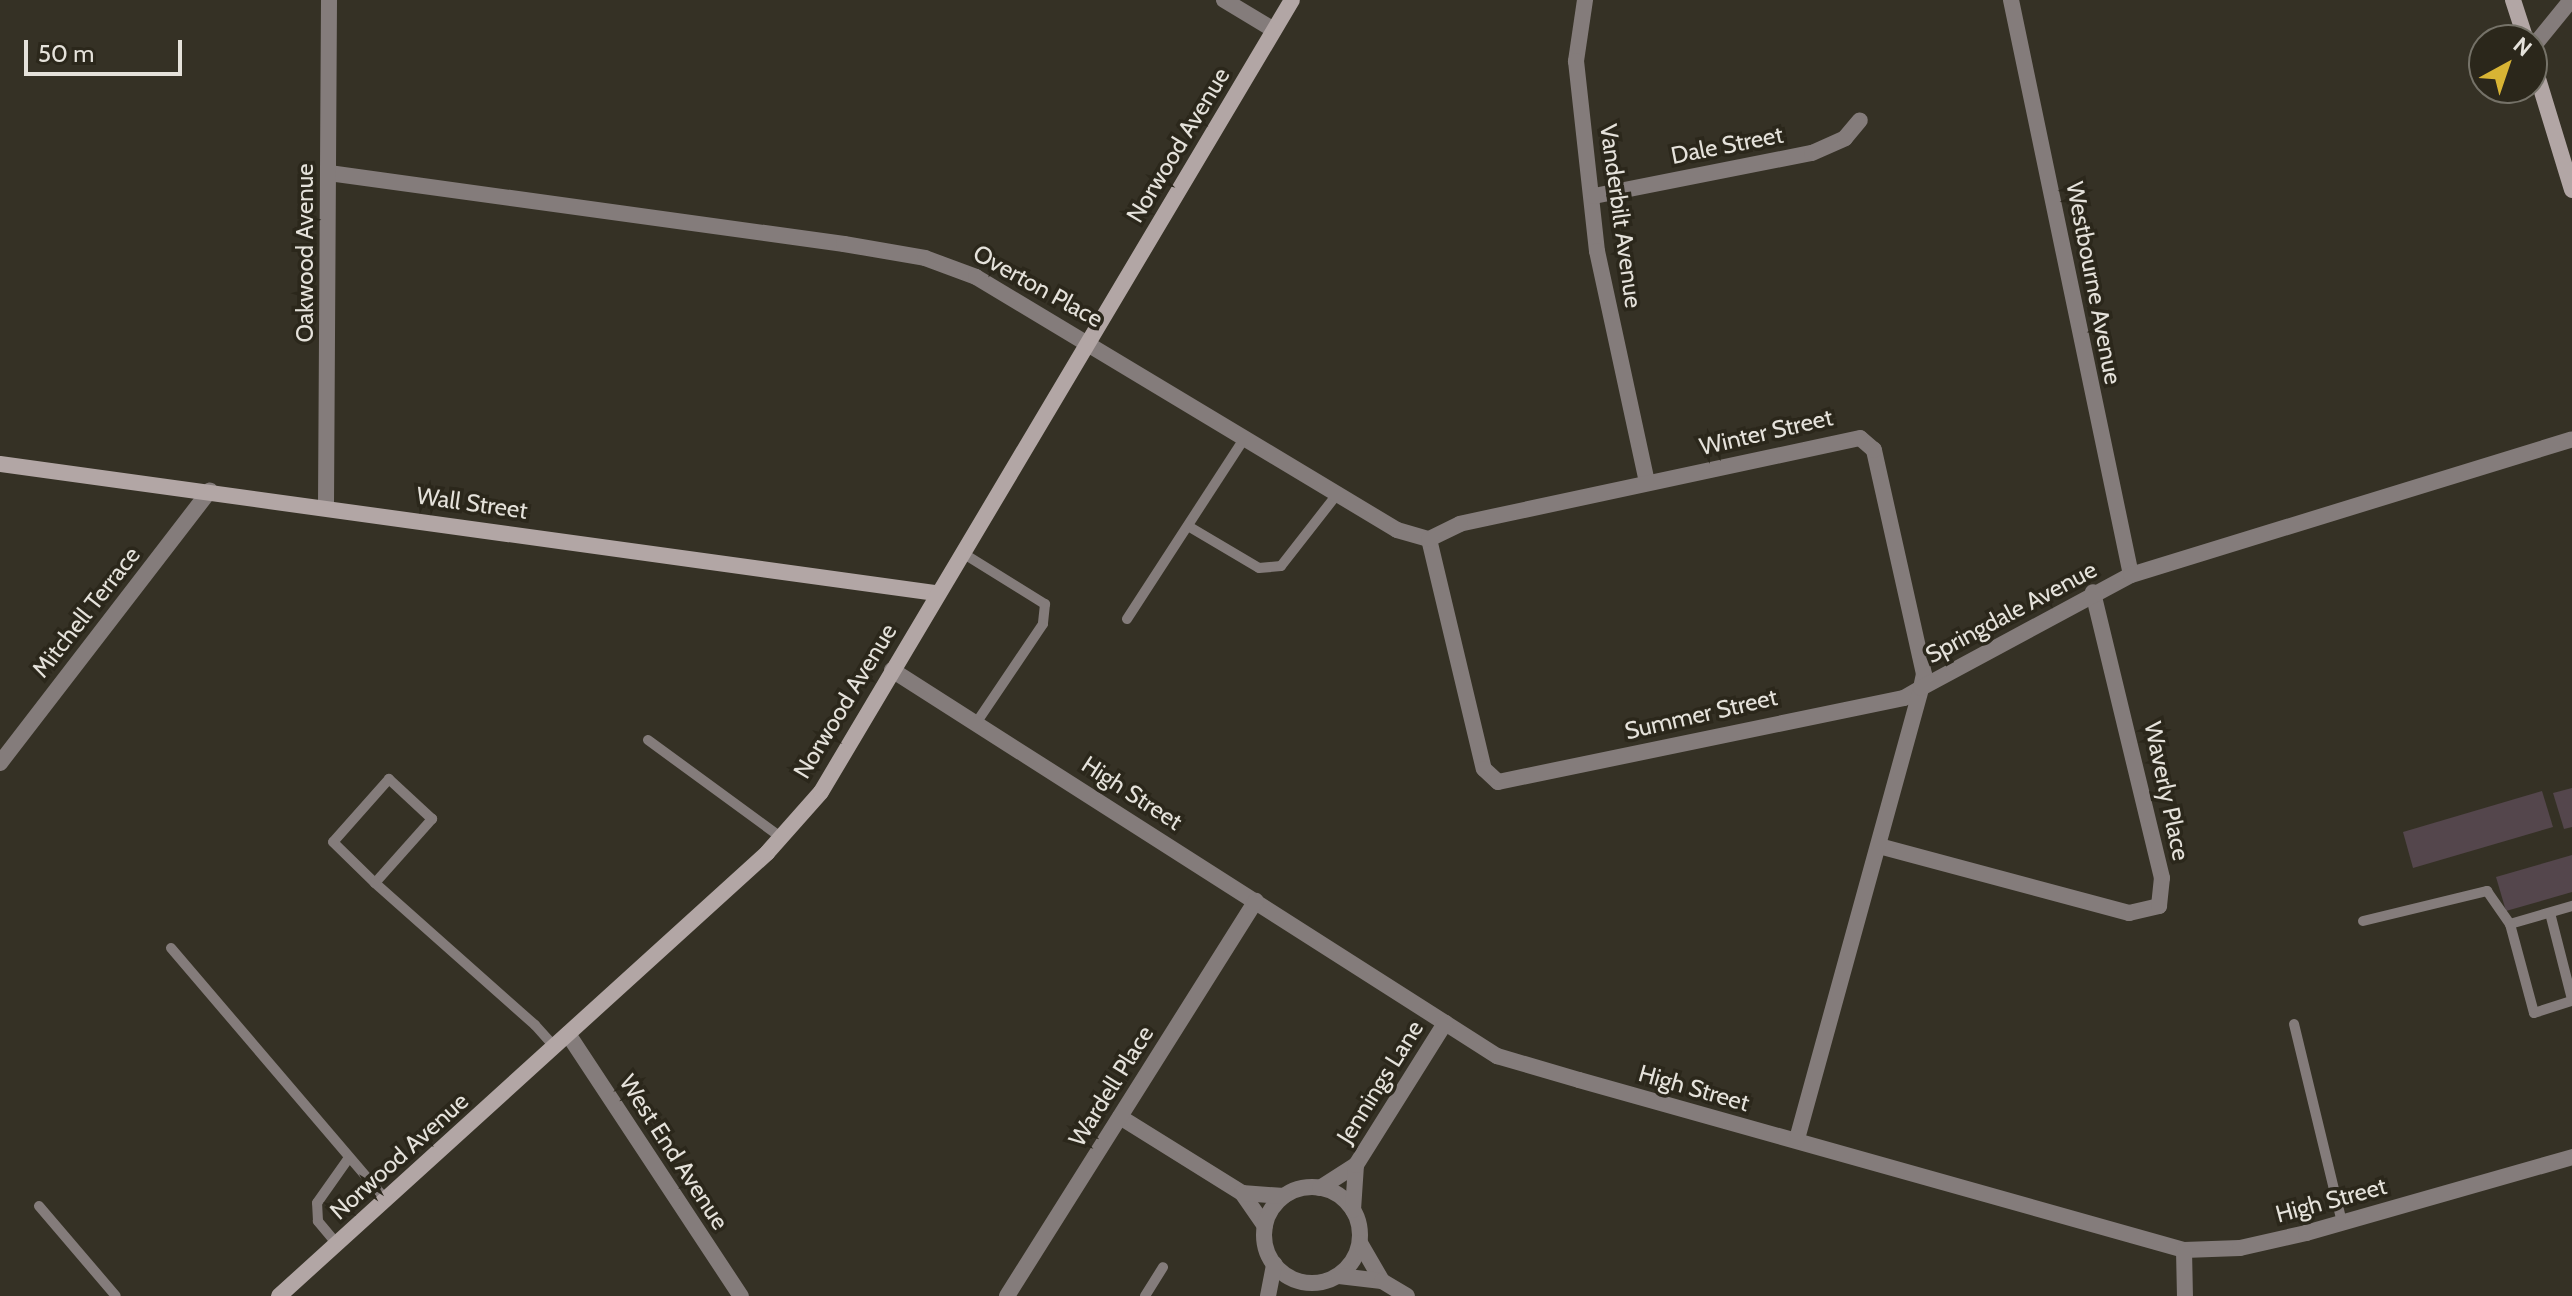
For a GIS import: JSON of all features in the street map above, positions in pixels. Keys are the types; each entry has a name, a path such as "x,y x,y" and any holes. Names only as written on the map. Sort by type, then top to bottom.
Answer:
{"street":[{"name":"Oakwood Avenue","path":"326,505 329,0"},
{"path":"1224,0 1274,30"},
{"name":"Norwood Avenue","path":"279,1296 302,1288 337,1244 782,838 821,792 936,593 1292,0"},
{"name":"Vanderbilt Avenue","path":"1585,0 1576,61 1604,294 1647,483"},
{"name":"Westbourne Avenue","path":"2011,0 2131,575"},
{"path":"2513,0 2521,24"},
{"path":"2548,28 2571,0"},
{"path":"2546,104 2572,190"},
{"name":"Dale Street","path":"1594,196 1812,153 1845,138 1860,120"},
{"name":"Overton Place","path":"329,173 925,258 976,277 1089,341 1397,530 1429,539"},
{"name":"Winter Street","path":"1429,539 1460,524 1853,438 1871,444 1924,674 1921,688"},
{"name":"Springdale Avenue","path":"1797,1139 1921,688 2093,592 2131,575 2572,439"},
{"name":"Wall Street","path":"0,464 326,505 936,593"},
{"name":"Mitchell Terrace","path":"0,763 210,490"},
{"name":"Summer Street","path":"1429,539 1491,779 1548,774 1904,698 1921,688"},
{"name":"Waverly Place","path":"1879,846 2129,913 2159,906 2162,878 2093,592"},
{"name":"High Street","path":"892,670 1497,1056 2184,1250 2240,1248 2342,1223 2572,1157"},
{"name":"Wardell Place","path":"1007,1296 1256,901"},
{"name":"Jennings Lane","path":"1320,1188 1356,1165 1445,1023"},
{"name":"West End Avenue","path":"568,1034 741,1296"},
{"path":"1120,1117 1242,1193 1265,1226 1274,1264 1268,1296"},
{"name":"Jennings Lane","path":"1353,1210 1356,1165"},
{"path":"1242,1193 1284,1196 1320,1188 1353,1210 1360,1243 1382,1281"},
{"path":"1265,1226 1284,1196"},
{"path":"1339,1276 1360,1243"},
{"path":"2184,1250 2185,1296"},
{"path":"1274,1264 1305,1283"},
{"path":"1287,1296 1305,1283 1339,1276 1382,1281 1407,1296"}],"lane":[{"path":"1127,619 1246,436"},
{"path":"1188,526 1259,568 1281,566 1338,493"},
{"path":"961,552 1045,604 1043,624 977,722"},
{"path":"648,740 782,838"},
{"path":"375,883 432,819 389,779 333,842 375,883 554,1046"},
{"path":"2363,921 2487,891 2510,924 2534,1013 2572,1000 2550,913"},
{"path":"2510,924 2572,906"},
{"path":"171,948 386,1200"},
{"path":"2294,1024 2342,1223"},
{"path":"337,1244 318,1221 317,1203 348,1159"},
{"path":"39,1206 116,1296"},
{"path":"1145,1296 1163,1267"}],"building":[{"path":"2572,788 2572,827 2564,829 2553,793"},
{"path":"2542,791 2553,827 2413,868 2403,832"},
{"path":"2572,855 2572,892 2506,911 2496,877"}]}
